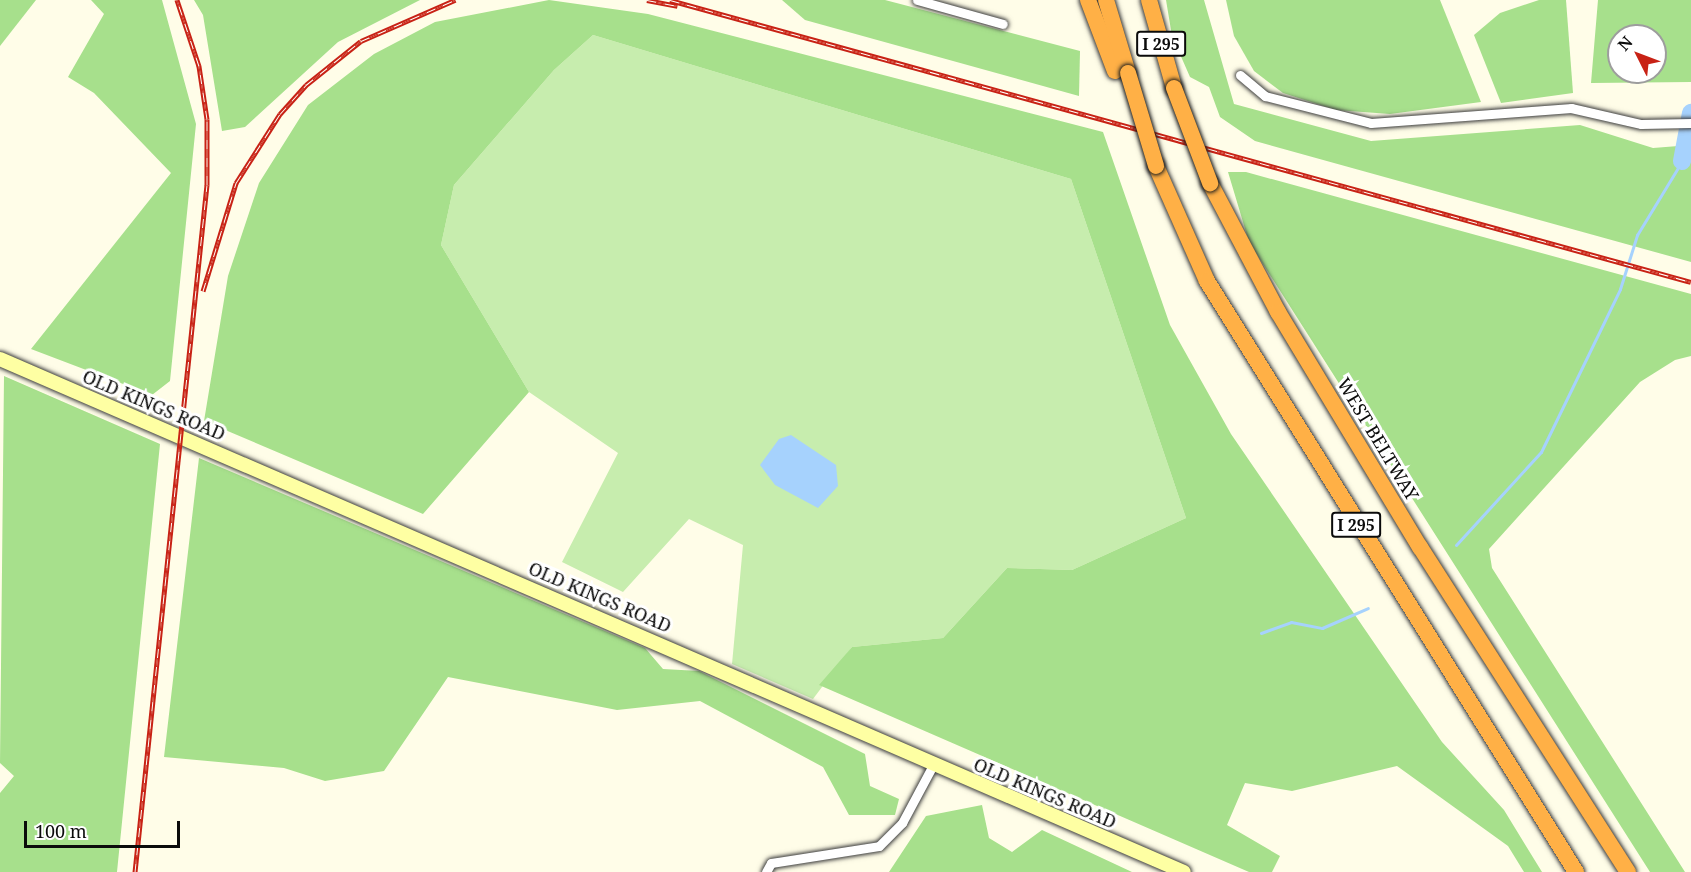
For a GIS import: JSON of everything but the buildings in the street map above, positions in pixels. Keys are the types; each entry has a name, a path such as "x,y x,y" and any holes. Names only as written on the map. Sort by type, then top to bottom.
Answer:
{"highway":[{"path":"1089,0 1121,72"},
{"name":"I 295","path":"1106,0 1121,72 1144,137 1207,281 1576,872"},
{"name":"WEST BELTWAY","path":"1149,0 1174,88 1210,183 1262,283 1408,527 1628,872"}],"street":[{"path":"917,0 1003,24"},
{"path":"1240,75 1264,96 1371,123 1571,108 1661,125 1691,123"},
{"name":"OLD KINGS ROAD","path":"0,359 1184,872"},
{"path":"766,872 771,862 879,846 902,822 933,765"}],"green space":[{"path":"0,0 36,0 0,46"},
{"path":"91,0 162,0 196,124 170,381 152,395 31,349 171,173 94,93 68,77 104,14"},
{"path":"194,0 420,0 338,42 245,127 222,131 203,15"},
{"path":"549,0 648,14 1103,132 1170,325 1231,434 1442,742 1504,810 1542,872 1524,872 1508,846 1397,766 1292,791 1245,783 1227,825 1280,856 1272,872 1249,872 819,685 852,647 943,638 1007,568 1072,570 1186,518 1071,179 593,35 554,70 454,185 441,245 529,392 423,514 204,421 228,276 259,183 308,105 374,54 435,22"},
{"path":"782,0 885,0 1080,51 1079,96 805,20"},
{"path":"1166,0 1204,0 1234,104 1371,141 1580,125 1653,148 1691,145 1691,262 1255,141 1220,117 1209,87 1190,77 1172,36"},
{"path":"1226,0 1440,0 1481,102 1390,114 1336,110 1283,93 1254,71 1234,36"},
{"path":"1539,0 1566,0 1573,93 1501,103 1474,35 1500,13"},
{"path":"1598,0 1691,0 1691,82 1667,82 1667,24 1607,24 1607,83 1591,83"},
{"path":"593,35 1071,179 1186,518 1072,570 1007,568 943,638 852,647 813,699 732,664 743,545 689,519 623,592 562,562 618,453 529,392 441,245 454,185 554,70"},
{"path":"1228,172 1246,172 1691,294 1691,356 1675,360 1640,382 1489,549 1492,568 1685,872 1650,872 1249,242"},
{"path":"4,376 160,444 117,872 0,872 0,793 14,776 0,763"},
{"path":"199,458 645,648 663,669 699,671 865,754 870,786 899,799 895,815 849,815 823,767 700,701 617,710 448,677 384,771 325,781 284,768 164,757"},
{"path":"982,805 989,838 1012,852 1042,830 1132,872 889,872 926,816"}],"water":[{"path":"791,435 836,465 838,486 818,508 775,485 760,465 779,439"}],"waterway":[{"path":"1682,161 1691,113"},
{"path":"1456,545 1541,452 1620,289 1637,235 1682,161"},
{"path":"1261,633 1291,622 1322,628 1368,608"}],"railway":[{"path":"135,872 207,185 207,119 199,66 177,0"},
{"path":"203,291 236,183 280,114 306,85 361,41 455,0"},
{"path":"647,0 677,6"},
{"path":"670,0 1691,282"}]}
